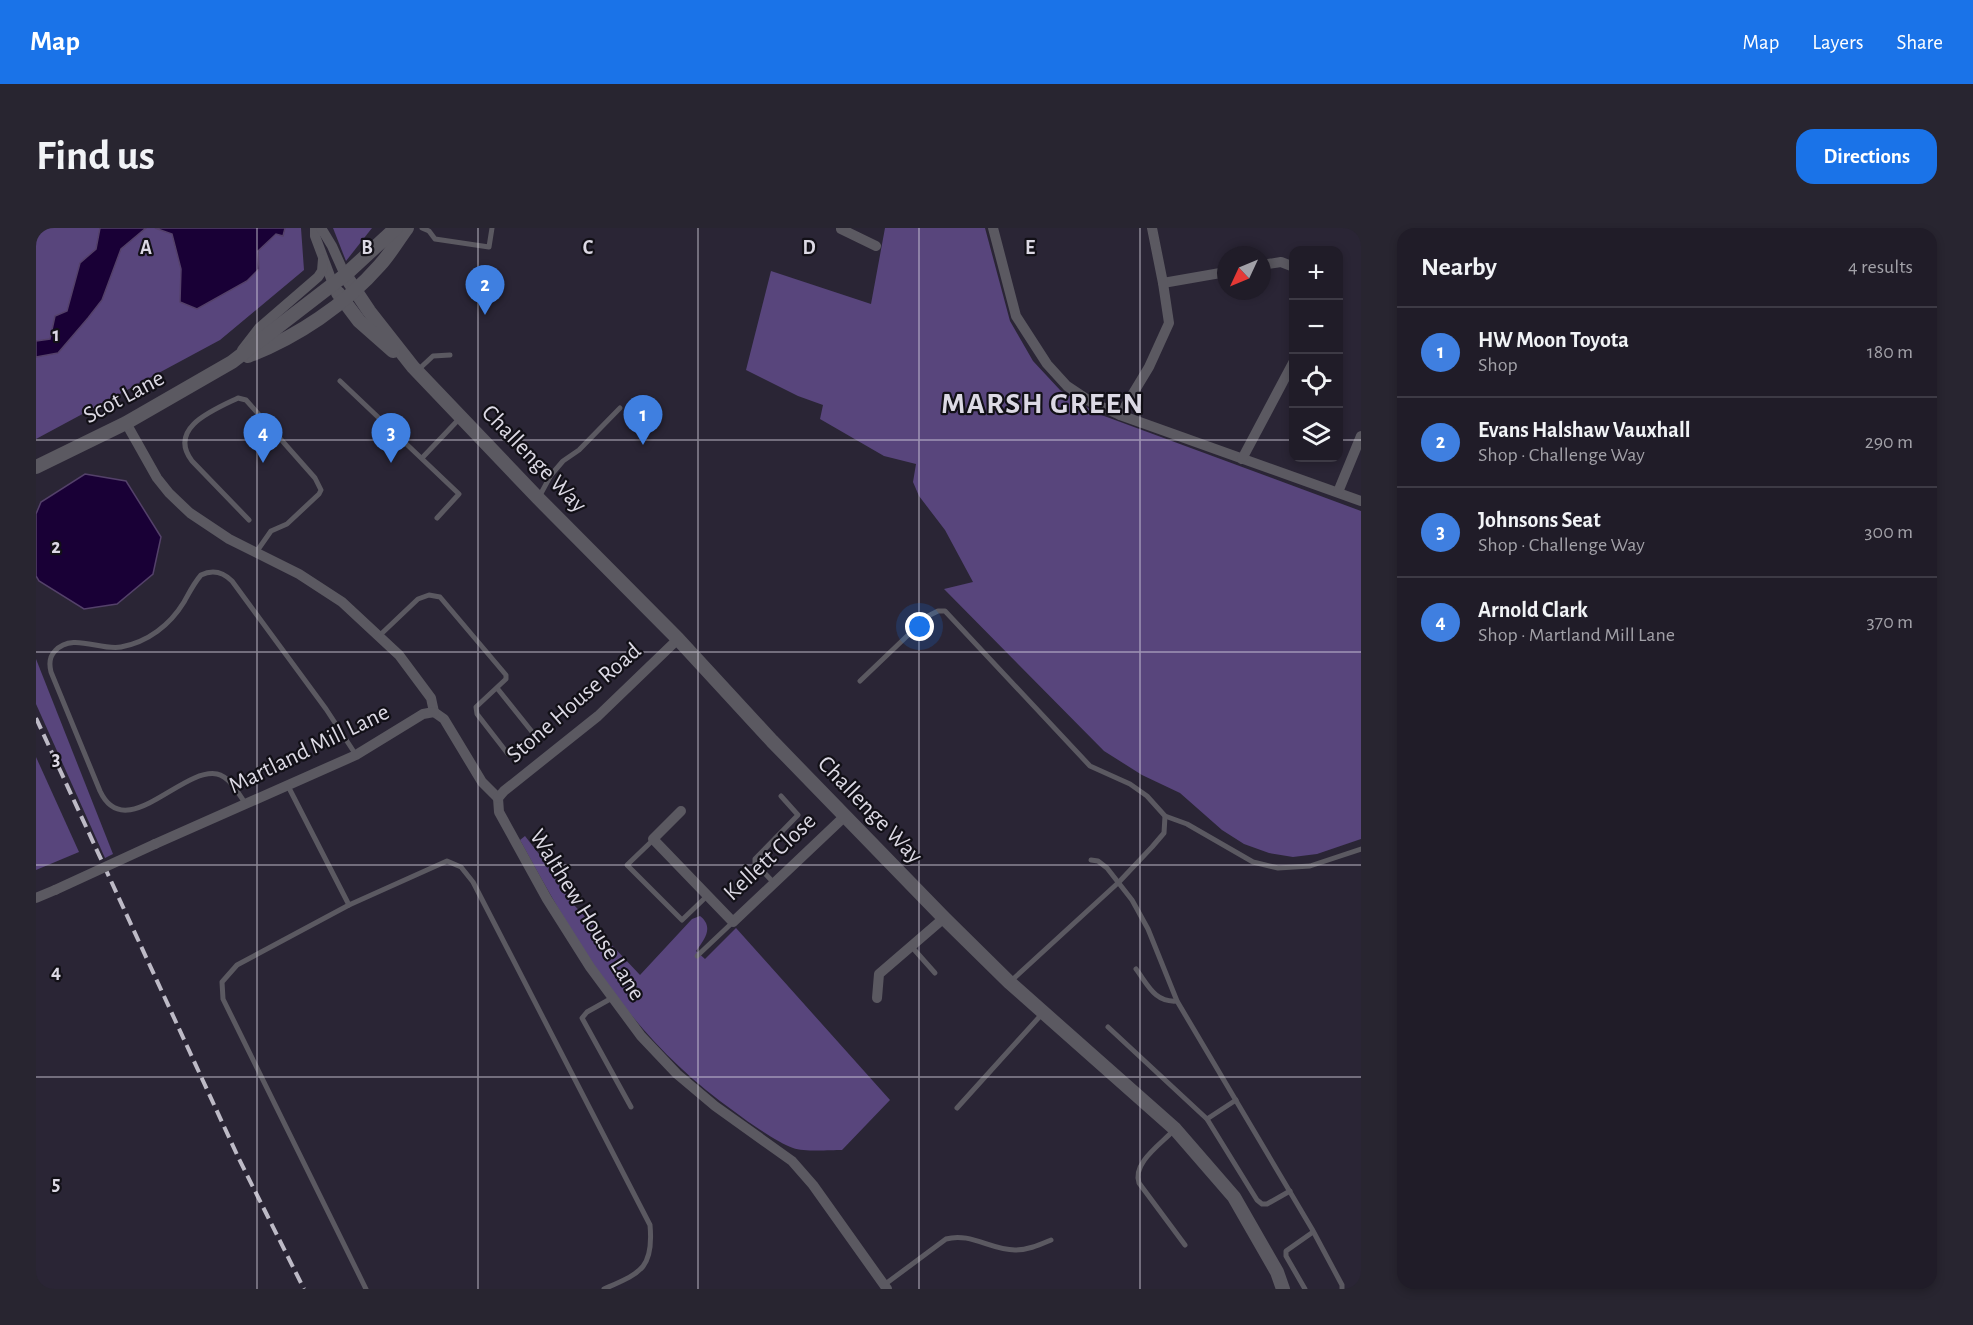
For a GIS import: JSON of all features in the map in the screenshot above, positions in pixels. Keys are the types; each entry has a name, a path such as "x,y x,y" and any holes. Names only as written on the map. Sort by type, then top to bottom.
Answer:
{"street":[{"path":"315,228 315,236 323,259 343,301"},
{"path":"321,228 356,290"},
{"name":"Scot Lane","path":"36,467 126,423 232,362 333,284 396,228"},
{"name":"Scot Lane","path":"232,362 269,348 343,301 382,263 407,228"},
{"path":"840,228 876,246"},
{"path":"993,228 1016,315 1047,364 1067,386 1091,402 1120,415 1361,501"},
{"path":"1120,415 1149,367 1168,323 1152,228"},
{"path":"232,362 259,328 318,277 323,259"},
{"path":"1271,264 1281,262 1289,265"},
{"path":"1163,283 1217,274"},
{"name":"Challenge Way","path":"356,290 369,312 416,369 944,918 1009,982 1176,1129 1234,1197 1277,1272 1283,1289"},
{"name":"Challenge Way","path":"343,301 369,332 416,369"},
{"path":"1242,459 1289,369"},
{"path":"126,423 147,462 169,493 190,513 210,528 299,574 342,602 379,636 418,678 431,698 434,712"},
{"path":"1338,492 1361,436"},
{"name":"Stone House Road","path":"498,798 504,790 598,716 678,639"},
{"name":"Martland Mill Lane","path":"36,898 356,755 423,714 434,712"},
{"name":"Walthew House Lane","path":"434,712 444,719 482,782 498,798 499,812 547,899 590,967 641,1036 677,1074 715,1106 792,1161 813,1185 886,1287"},
{"path":"653,839 681,811"},
{"name":"Kellett Close","path":"653,839 733,922 845,816"},
{"path":"877,998 879,974 944,918"}],"lane":[{"path":"422,228 429,231 435,239 489,247 492,228"},
{"path":"416,369 433,356 450,355"},
{"path":"340,381 459,494 437,518"},
{"path":"249,520 192,460 184,443 185,435 193,423 238,398 246,400 315,478 321,490 320,494 293,519 271,531 256,551"},
{"path":"538,498 551,475 563,461 579,450 620,408"},
{"path":"422,458 461,417"},
{"path":"245,803 232,784 224,777 211,774 197,777 152,802 132,809 123,810 110,804 99,790 51,672 50,661 56,650 69,642 119,648 142,640 172,619 201,575 207,572 219,572 232,581 326,709 356,755"},
{"path":"379,636 418,599 429,595 440,597 503,669 506,679 476,707 477,714 508,754 514,755 533,737 533,733 497,688"},
{"path":"860,681 928,615 938,610 945,611 1090,766 1138,790 1147,796 1165,816 1187,824 1253,862 1278,868 1310,866 1361,849"},
{"path":"287,785 349,905"},
{"path":"774,883 755,863 755,859 798,815 781,796"},
{"path":"1009,982 1119,882 1164,833 1165,816"},
{"path":"653,839 627,865 682,920 707,896"},
{"path":"1091,860 1098,861 1107,868 1132,900 1148,929 1177,1000 1290,1191 1342,1285 1342,1289"},
{"path":"366,1289 223,999 222,982 237,965 349,905 447,861 461,867 473,882 650,1226 652,1245 644,1266 637,1274 604,1289"},
{"path":"697,956 733,922"},
{"path":"911,946 935,973"},
{"path":"1136,969 1159,998 1166,1002 1177,1000"},
{"path":"612,998 587,1012 582,1018 632,1107"},
{"path":"957,1108 1044,1012"},
{"path":"1108,1027 1207,1119 1257,1200 1262,1204 1267,1204 1290,1191"},
{"path":"1207,1119 1236,1101"},
{"path":"1176,1129 1139,1167 1137,1175 1139,1183 1185,1245"},
{"path":"1305,1289 1286,1256 1286,1251 1313,1232"},
{"path":"886,1287 946,1239 956,1236 1013,1250 1035,1247 1051,1240"}],"shaded area":[{"path":"36,228 100,228 96,249 80,264 67,311 55,317 50,339 36,341"},
{"path":"100,228 146,228 121,249 102,300 88,318 58,353 36,357 36,341 50,339 55,316 67,311 80,263 96,249"},
{"path":"146,228 155,228 172,234 181,269 180,302 259,269 258,251 276,234 283,236 285,228 301,228 304,270 220,340 36,439 36,357 58,353 102,300 121,249"},
{"path":"155,228 285,228 283,236 276,234 258,251 259,269 247,281 197,309 180,302 181,269 172,234"},
{"path":"333,228 372,228 346,261"},
{"path":"885,228 985,228 1010,321 1033,361 1060,390 1096,413 1361,511 1361,839 1317,854 1293,857 1269,853 1244,844 1222,830 1180,793 1142,775 1104,751 944,589 973,582 945,530 919,496 913,482 916,464 884,456 820,419 823,405 798,396 746,370 771,271 871,304"},
{"path":"85,474 126,481 161,537 153,574 117,604 84,609 39,581 36,576 36,514 41,502"},
{"path":"36,659 113,854 105,858 36,704"},
{"path":"36,757 79,852 36,870"},
{"path":"525,836 574,905 640,975 692,919 700,916 707,924 705,938 696,951 705,959 736,928 890,1100 842,1150 793,1148 771,1137 741,1116 699,1084 667,1054 611,990 542,880 520,840"}],"railway":[{"path":"36,718 239,1159 304,1289"}],"place":[{"name":"Evans Halshaw Vauxhall","path":"485,315"},
{"name":"HW Moon Toyota","path":"643,445"},
{"name":"Arnold Clark","path":"263,463"},
{"name":"Johnsons Seat","path":"391,463"}],"district":[{"name":"MARSH GREEN","path":"1043,404"}]}
